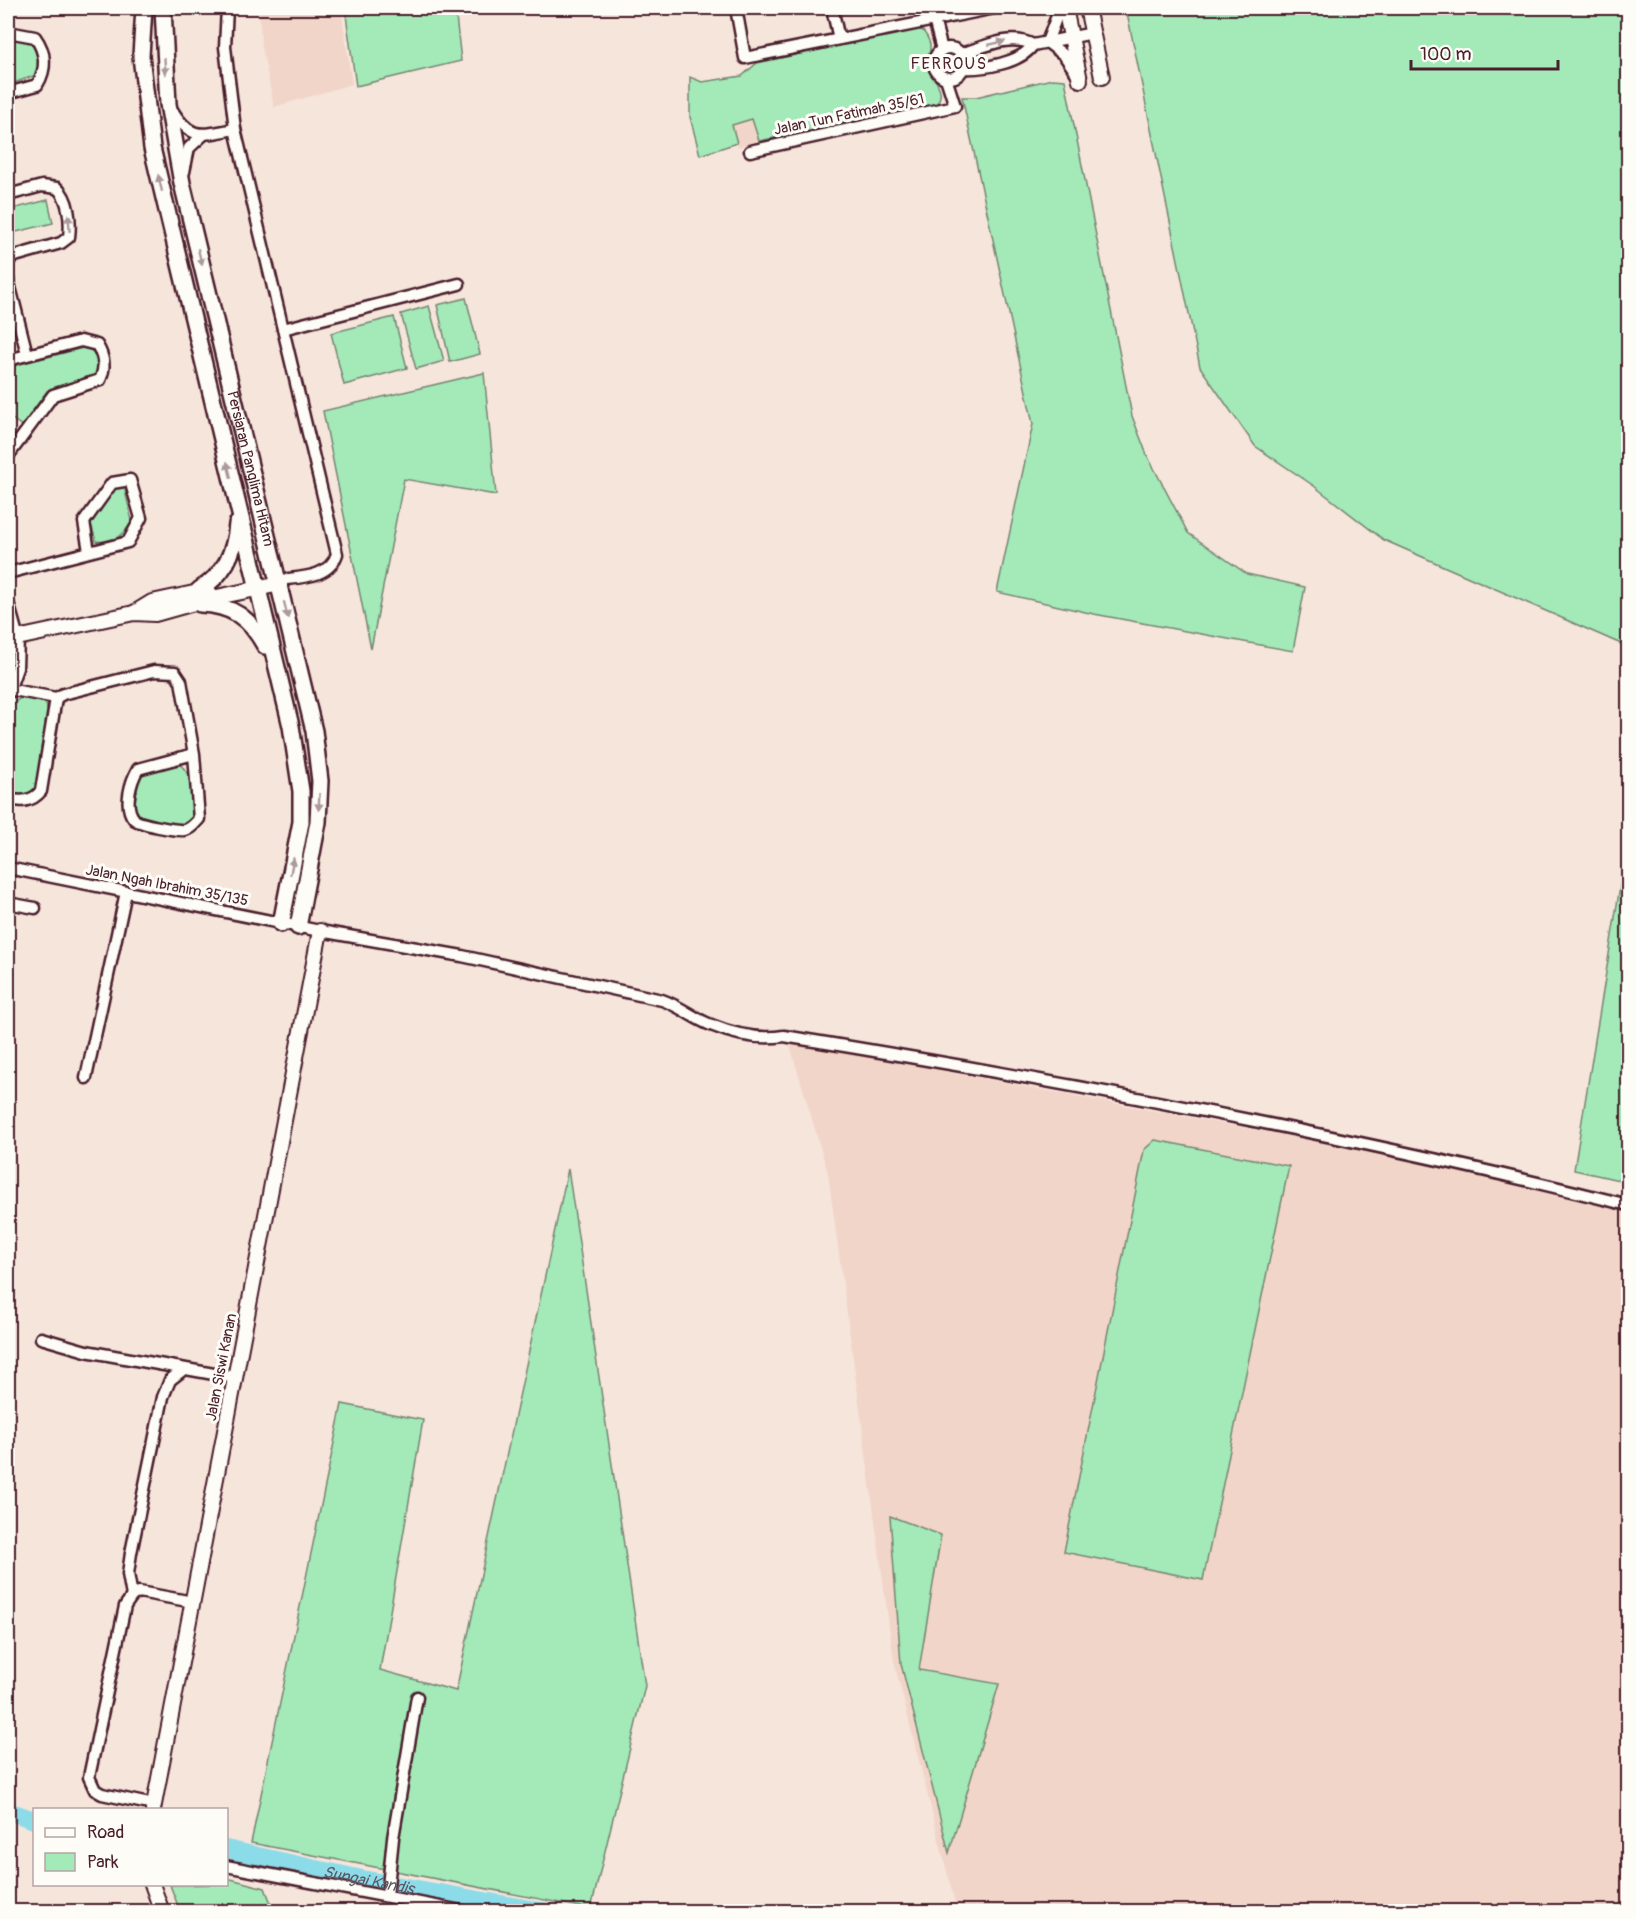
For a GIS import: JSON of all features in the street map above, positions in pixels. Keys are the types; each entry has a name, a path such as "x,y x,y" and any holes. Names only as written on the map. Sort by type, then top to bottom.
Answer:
{"main road":[{"path":"133,8 141,56"},
{"name":"Persiaran Panglima Hitam","path":"144,8 141,56 152,148 291,726 300,791 301,822 281,924"},
{"name":"Persiaran Panglima Hitam","path":"163,8 168,104 182,183 314,731 320,781 318,822 298,927"},
{"path":"237,504 236,543 224,570 200,597 243,615 257,630 276,667"}],"street":[{"path":"13,639 134,613 152,602 200,597 279,579 321,574 333,566 337,554 235,129 225,47 227,8"},
{"path":"736,8 745,58 995,8"},
{"path":"832,8 839,39"},
{"path":"931,8 942,50"},
{"path":"1047,42 1060,8"},
{"path":"1065,8 1080,80"},
{"path":"1087,8 1102,77"},
{"path":"8,32 35,37 41,45 45,60 43,75 37,85 8,93"},
{"path":"963,68 955,76 946,78 938,74 934,66 935,56 942,50 951,48 961,54 999,42 1023,39 1033,45 1093,33"},
{"path":"1047,42 1064,55 1080,80"},
{"path":"963,68 972,69 1027,54 1033,45"},
{"path":"961,54 963,68"},
{"name":"Jalan Tun Fatimah 35/61","path":"750,151 955,106 946,78"},
{"path":"168,104 183,128 203,135 235,129"},
{"path":"182,183 189,148 203,135"},
{"path":"8,195 42,186 57,188 64,197 70,227 69,237 61,243 8,258"},
{"path":"8,279 27,354"},
{"path":"283,329 459,284"},
{"path":"8,360 81,341 91,342 97,345 103,357 104,372 100,380 52,395 8,456"},
{"path":"8,573 128,542 141,519 130,480 112,483 84,522 89,551"},
{"path":"8,602 17,668 8,690 56,698 63,694 154,671 175,672 181,681 194,753 199,819 191,828 182,831 134,820 129,801 132,779 138,769 194,753"},
{"path":"8,799 27,801 41,791 56,698"},
{"name":"Jalan Ngah Ibrahim 35/135","path":"8,868 320,932 462,956 662,1000 680,1006 710,1025 731,1032 768,1038 784,1036 890,1053 1138,1099 1439,1159 1629,1204"},
{"path":"86,1078 126,892"},
{"path":"8,903 35,908"},
{"name":"Jalan Siswi Kanan","path":"154,1807 320,932"},
{"path":"41,1338 86,1351 236,1378"},
{"path":"132,1596 128,1574 131,1553 163,1397 170,1380 184,1369"},
{"path":"154,1807 102,1794 95,1790 89,1777 125,1606 132,1596 139,1592 193,1602"},
{"path":"387,1893 393,1838 417,1697"},
{"path":"228,1866 387,1893 467,1911"},
{"path":"153,1886 162,1911"}],"shaded area":[{"path":"259,8 341,8 352,84 274,107 261,43"},
{"path":"752,119 759,141 738,147 732,125"},
{"path":"789,1042 1628,1200 1628,1911 957,1911 894,1662 828,1173"}],"green space":[{"path":"345,8 455,8 461,61 356,86"},
{"path":"1126,8 1628,8 1628,647 1384,540 1314,486 1255,446 1200,367"},
{"path":"913,29 922,30 929,41 929,67 940,91 934,107 779,140 778,137 759,141 752,119 732,125 737,143 700,155 690,117 690,77 702,82 742,76 757,63"},
{"path":"8,36 30,43 39,57 36,75 8,85"},
{"path":"1052,79 1065,80 1132,416 1147,455 1188,533 1247,574 1305,587 1293,651 1094,614 997,592 1033,424 962,97 976,97"},
{"path":"48,200 53,223 8,234 8,210"},
{"path":"466,298 480,354 450,362 437,305"},
{"path":"429,306 444,361 416,369 401,314"},
{"path":"394,317 407,368 344,385 331,333"},
{"path":"87,347 96,360 97,368 94,376 47,391 22,426 8,416 8,367"},
{"path":"484,373 496,495 404,479 371,649 323,411"},
{"path":"124,486 132,521 118,538 103,542 96,541 91,524 114,489"},
{"path":"23,697 39,699 46,704 48,714 36,789 27,796 20,797 8,795 8,719 12,706"},
{"path":"178,763 190,780 192,817 185,824 142,818 134,807 140,774"},
{"path":"1628,837 1628,1182 1574,1170"},
{"path":"1155,1140 1289,1166 1203,1580 1064,1552 1144,1150"},
{"path":"568,1169 645,1686 591,1909 251,1843 342,1404 423,1420 380,1670 456,1691"},
{"path":"890,1516 941,1535 919,1670 999,1684 949,1853 901,1664"},
{"path":"228,1878 265,1888 274,1911 180,1911 170,1886 228,1886"}],"waterway":[{"name":"Sungai Kandis","path":"8,1811 33,1820"},
{"name":"Sungai Kandis","path":"228,1849 362,1879 546,1912"}],"district":[{"name":"FERROUS","path":"949,63"}]}
